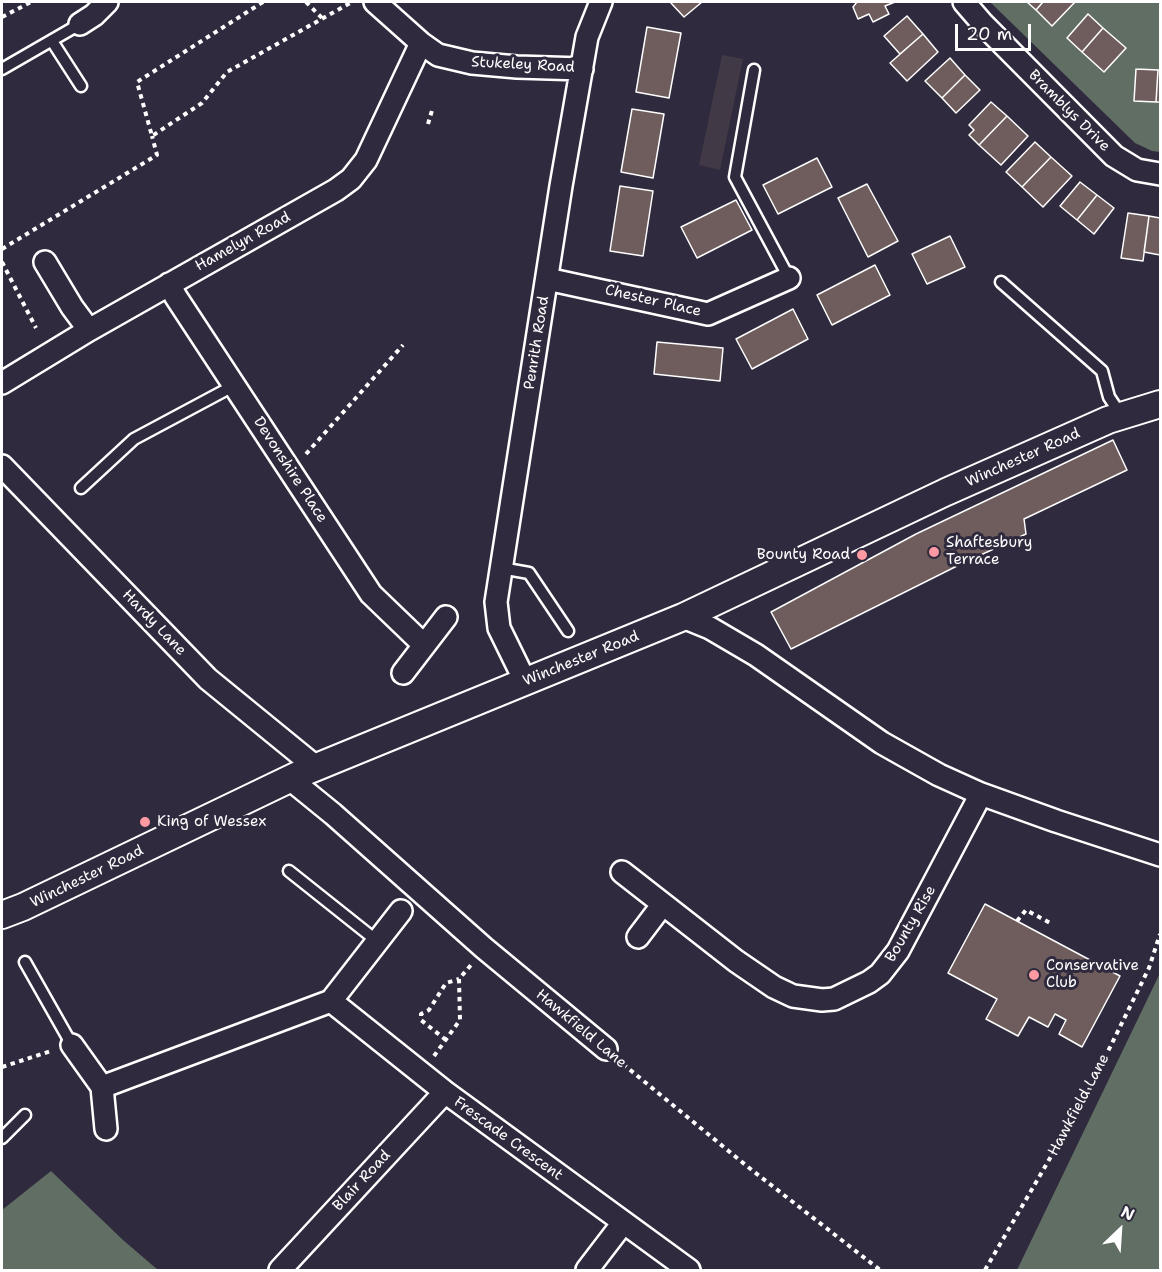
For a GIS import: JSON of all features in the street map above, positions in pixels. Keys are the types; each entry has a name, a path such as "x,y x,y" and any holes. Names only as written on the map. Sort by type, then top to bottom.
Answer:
{"street":[{"path":"80,24 94,15 107,2"},
{"name":"Stukeley Road","path":"375,2 438,55 472,63 582,69"},
{"name":"Penrith Road","path":"525,681 499,628 496,602 561,186 587,37 601,2"},
{"name":"Bramblys Drive","path":"964,2 1114,156 1137,170 1161,174"},
{"name":"Hamelyn Road","path":"2,383 89,330 336,190 351,179 366,160 421,42"},
{"path":"45,262 89,330"},
{"name":"Chester Place","path":"547,279 708,314 789,278"},
{"name":"Devonshire Place","path":"169,284 371,594 424,645"},
{"name":"Winchester Road","path":"2,915 34,902 290,779 682,616 946,492 1108,420 1161,404"},
{"name":"Hardy Lane","path":"2,466 208,679 317,768"},
{"path":"682,616 710,628 756,655 882,743 939,775 981,794 1161,855"},
{"path":"403,673 446,617"},
{"name":"Hawkfield Lane","path":"290,779 333,814 484,948 606,1049"},
{"name":"Bounty Rise","path":"622,872 736,961 774,987 793,996 822,1000 834,999 869,982 889,963 910,930 981,794"},
{"path":"638,937 663,904"},
{"path":"102,1087 331,1001 401,911"},
{"name":"Frescade Crescent","path":"331,1001 445,1092 689,1270"},
{"path":"72,1045 102,1087 106,1129"},
{"name":"Blair Road","path":"280,1270 445,1092"},
{"path":"587,1270 623,1223"}],"lane":[{"path":"2,69 80,24"},
{"path":"52,41 81,86"},
{"path":"754,70 735,177 789,278"},
{"path":"1001,282 1102,371 1109,397 1121,416"},
{"path":"81,488 134,439 234,385"},
{"path":"501,568 529,573 568,631"},
{"path":"289,871 377,941"},
{"path":"25,962 72,1045"},
{"path":"2,1138 25,1115"}],"path":[{"path":"2,17 31,2"},
{"path":"2,249 157,155 137,82 263,2"},
{"path":"306,2 323,19"},
{"path":"152,136 202,103 227,72 353,2"},
{"path":"428,124 433,107"},
{"path":"2,262 36,328"},
{"path":"290,472 403,345"},
{"path":"1017,921 1026,910 1052,924"},
{"name":"Hawkfield Lane","path":"985,1270 1085,1098 1149,968 1161,934"},
{"path":"446,1040 421,1020 421,1014 429,1010 446,983 459,979 484,948"},
{"path":"421,1073 460,1020 459,979"},
{"path":"2,1067 72,1045"},
{"name":"Hawkfield Lane","path":"606,1049 747,1167 879,1270"}],"shaded area":[{"path":"722,55 743,59 720,170 699,165"}],"green space":[{"path":"990,2 1160,2 1160,152 1135,143"},
{"path":"1160,973 1160,1270 1017,1270"},
{"path":"51,1171 158,1270 2,1270 2,1210"}],"building":[{"path":"670,2 702,2 684,17"},
{"path":"857,2 895,2 885,6 889,14 873,22 869,14 858,19 853,7"},
{"path":"1027,2 1043,2 1036,10"},
{"path":"1043,2 1075,2 1052,26 1036,10"},
{"path":"1088,14 1103,28 1082,52 1067,38"},
{"path":"907,16 923,34 900,54 884,36"},
{"path":"647,27 681,33 669,98 636,92"},
{"path":"1103,28 1126,48 1104,72 1082,52"},
{"path":"923,34 938,52 907,81 890,63"},
{"path":"950,58 965,75 942,98 925,81"},
{"path":"1136,69 1158,70 1156,102 1134,101"},
{"path":"1158,70 1160,70 1160,102 1156,102"},
{"path":"965,75 980,90 956,113 942,98"},
{"path":"991,102 1007,116 979,145 969,135 974,130 969,125"},
{"path":"632,109 664,114 653,178 621,172"},
{"path":"1007,116 1028,136 1001,165 979,145"},
{"path":"1035,142 1051,157 1022,187 1006,172"},
{"path":"1051,157 1072,176 1043,207 1022,187"},
{"path":"817,158 832,187 778,214 763,185"},
{"path":"1080,182 1097,195 1077,220 1060,206"},
{"path":"867,184 898,241 868,257 838,198"},
{"path":"620,186 653,191 643,256 610,251"},
{"path":"1097,195 1114,208 1094,234 1077,220"},
{"path":"736,200 752,230 697,258 681,227"},
{"path":"1128,213 1149,216 1143,261 1121,258"},
{"path":"1149,216 1160,218 1160,255 1144,252"},
{"path":"950,236 965,267 927,284 912,254"},
{"path":"875,265 890,295 832,325 817,295"},
{"path":"793,309 808,339 752,369 736,339"},
{"path":"657,342 723,348 720,381 654,374"},
{"name":"Shaftesbury Terrace","path":"1113,440 1127,470 1024,519 1026,534 791,649 771,612 916,534"},
{"name":"Conservative Club","path":"985,904 1120,976 1082,1047 1059,1034 1066,1020 1055,1014 1048,1027 1029,1017 1018,1036 986,1019 997,999 948,973"}],"place":[{"name":"Shaftesbury Terrace","path":"934,552"},
{"name":"Bounty Road","path":"862,555"},
{"name":"King of Wessex","path":"145,822"},
{"name":"Conservative Club","path":"1034,975"}]}
